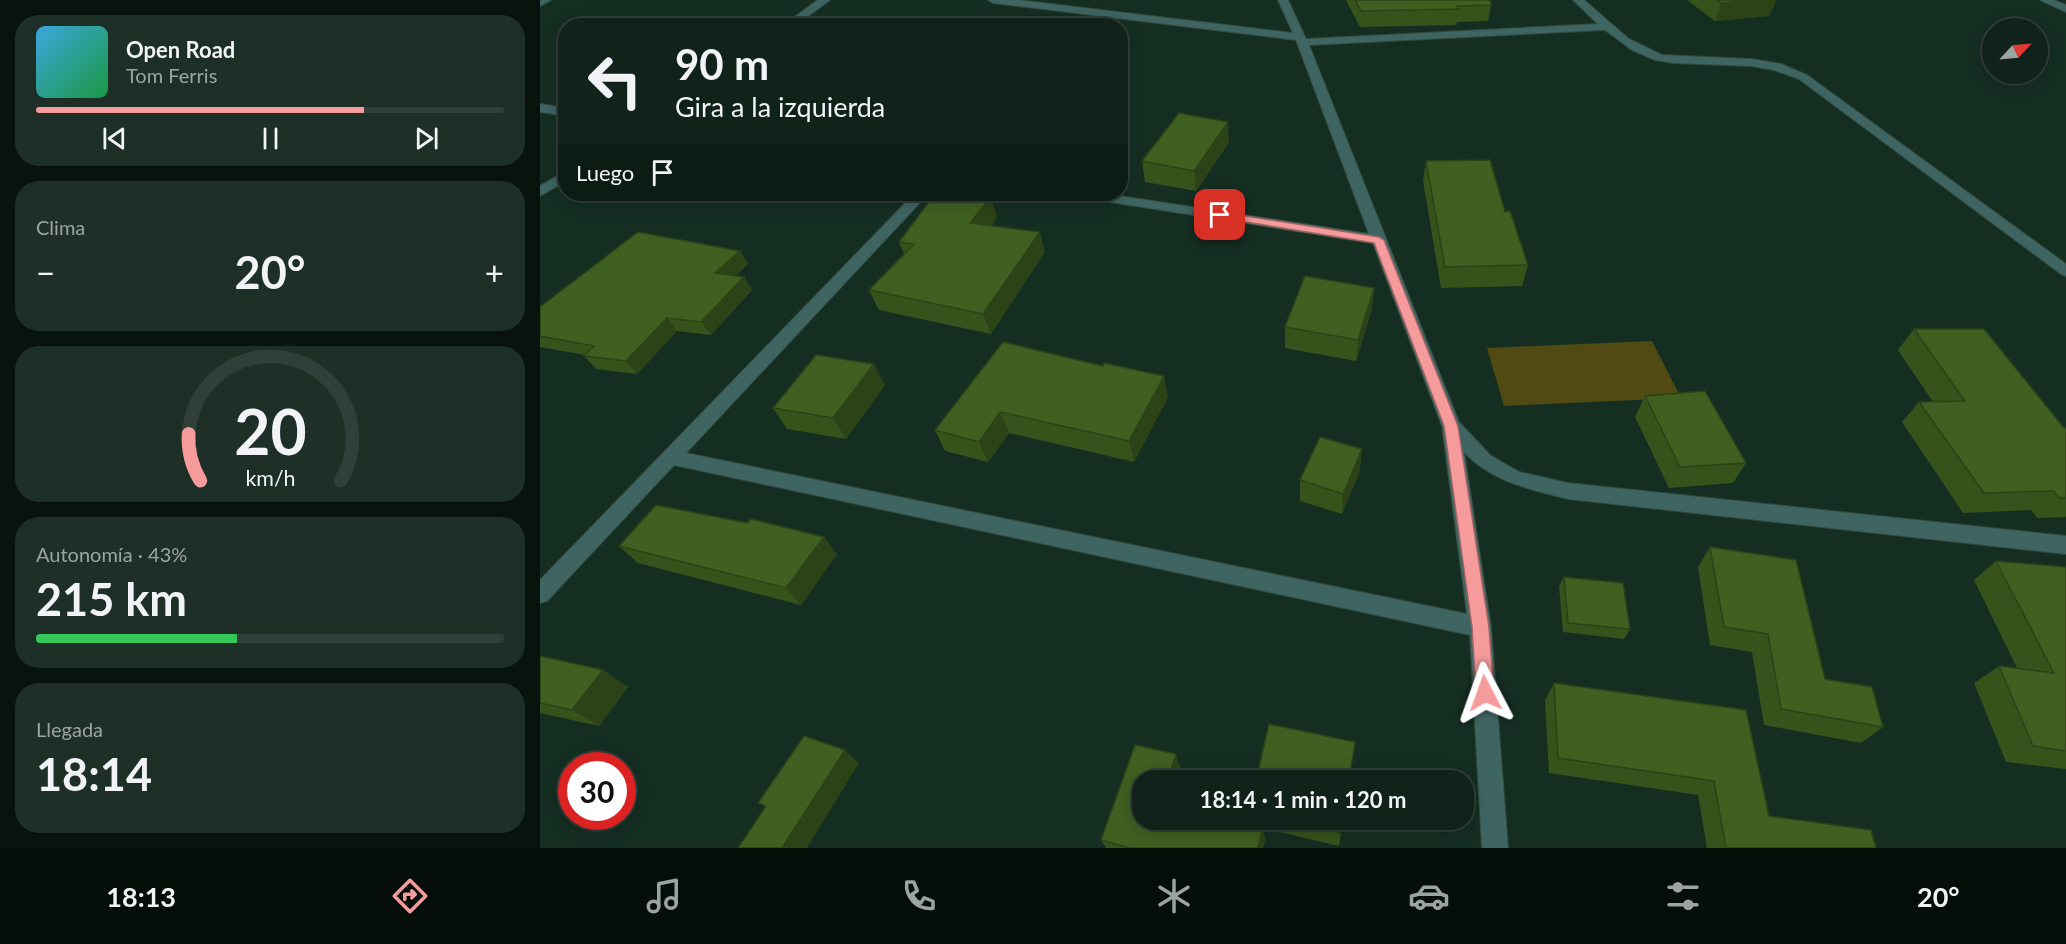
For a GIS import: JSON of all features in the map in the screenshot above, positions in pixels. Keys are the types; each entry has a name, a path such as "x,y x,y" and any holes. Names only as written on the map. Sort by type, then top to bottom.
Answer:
{"street":[{"path":"540,3 546,0"},
{"path":"799,18 825,0"},
{"path":"993,0 1301,40 1607,27"},
{"path":"1283,0 1301,40 1451,426 1480,627 1495,848"},
{"path":"1578,0 1627,43 1661,58 1762,62 1803,76 2066,271"},
{"path":"2045,0 2066,9"},
{"path":"540,108 558,111"},
{"path":"540,192 558,180"},
{"path":"540,594 914,201"},
{"path":"1128,201 1379,240"},
{"path":"1451,426 1483,460 1514,478 1568,491 2066,545"},
{"path":"670,457 1480,627"}],"shaded area":[{"path":"1652,341 1681,398 1504,406 1487,348"}],"building":[{"path":"1355,0 1490,0 1491,5 1457,6 1459,9 1361,11"},
{"path":"1718,0 1749,0 1721,3"},
{"path":"1179,113 1228,122 1194,171 1142,161"},
{"path":"1490,160 1505,212 1510,211 1528,265 1445,267 1426,161"},
{"path":"930,201 988,201 970,223 1040,232 983,314 869,290 914,244 899,242"},
{"path":"638,232 740,251 715,273 744,277 701,322 667,318 626,361 584,356 594,346 540,336 540,307"},
{"path":"1305,276 1374,288 1358,340 1285,327"},
{"path":"1914,329 1984,329 2066,428 2066,498 2060,498 2053,491 1984,493 1919,402 1965,401"},
{"path":"1003,342 1103,366 1104,363 1164,376 1129,441 1000,412 979,442 935,430"},
{"path":"816,355 874,364 833,418 773,408"},
{"path":"1705,391 1746,463 1680,467 1645,396"},
{"path":"1320,437 1362,449 1343,494 1300,480"},
{"path":"656,505 747,523 751,519 824,537 786,588 619,546"},
{"path":"1710,547 1796,560 1825,679 1872,687 1883,727 1781,709 1768,634 1724,627"},
{"path":"1996,561 2066,567 2066,751 2033,746 1999,666 2054,673"},
{"path":"1564,577 1623,583 1630,629 1568,623"},
{"path":"540,656 603,670 572,710 540,703"},
{"path":"1554,683 1746,710 1769,816 1871,830 1876,848 1726,848 1714,781 1558,758"},
{"path":"1269,724 1355,742 1351,770 1258,770"},
{"path":"804,736 845,750 782,848 738,848 766,806 758,803"},
{"path":"1135,745 1176,754 1171,770 1132,770 1132,830 1262,830 1258,848 1130,848 1101,840"}],"route":[{"path":"1220,215 1379,240 1451,426 1480,627 1485,693"}]}
